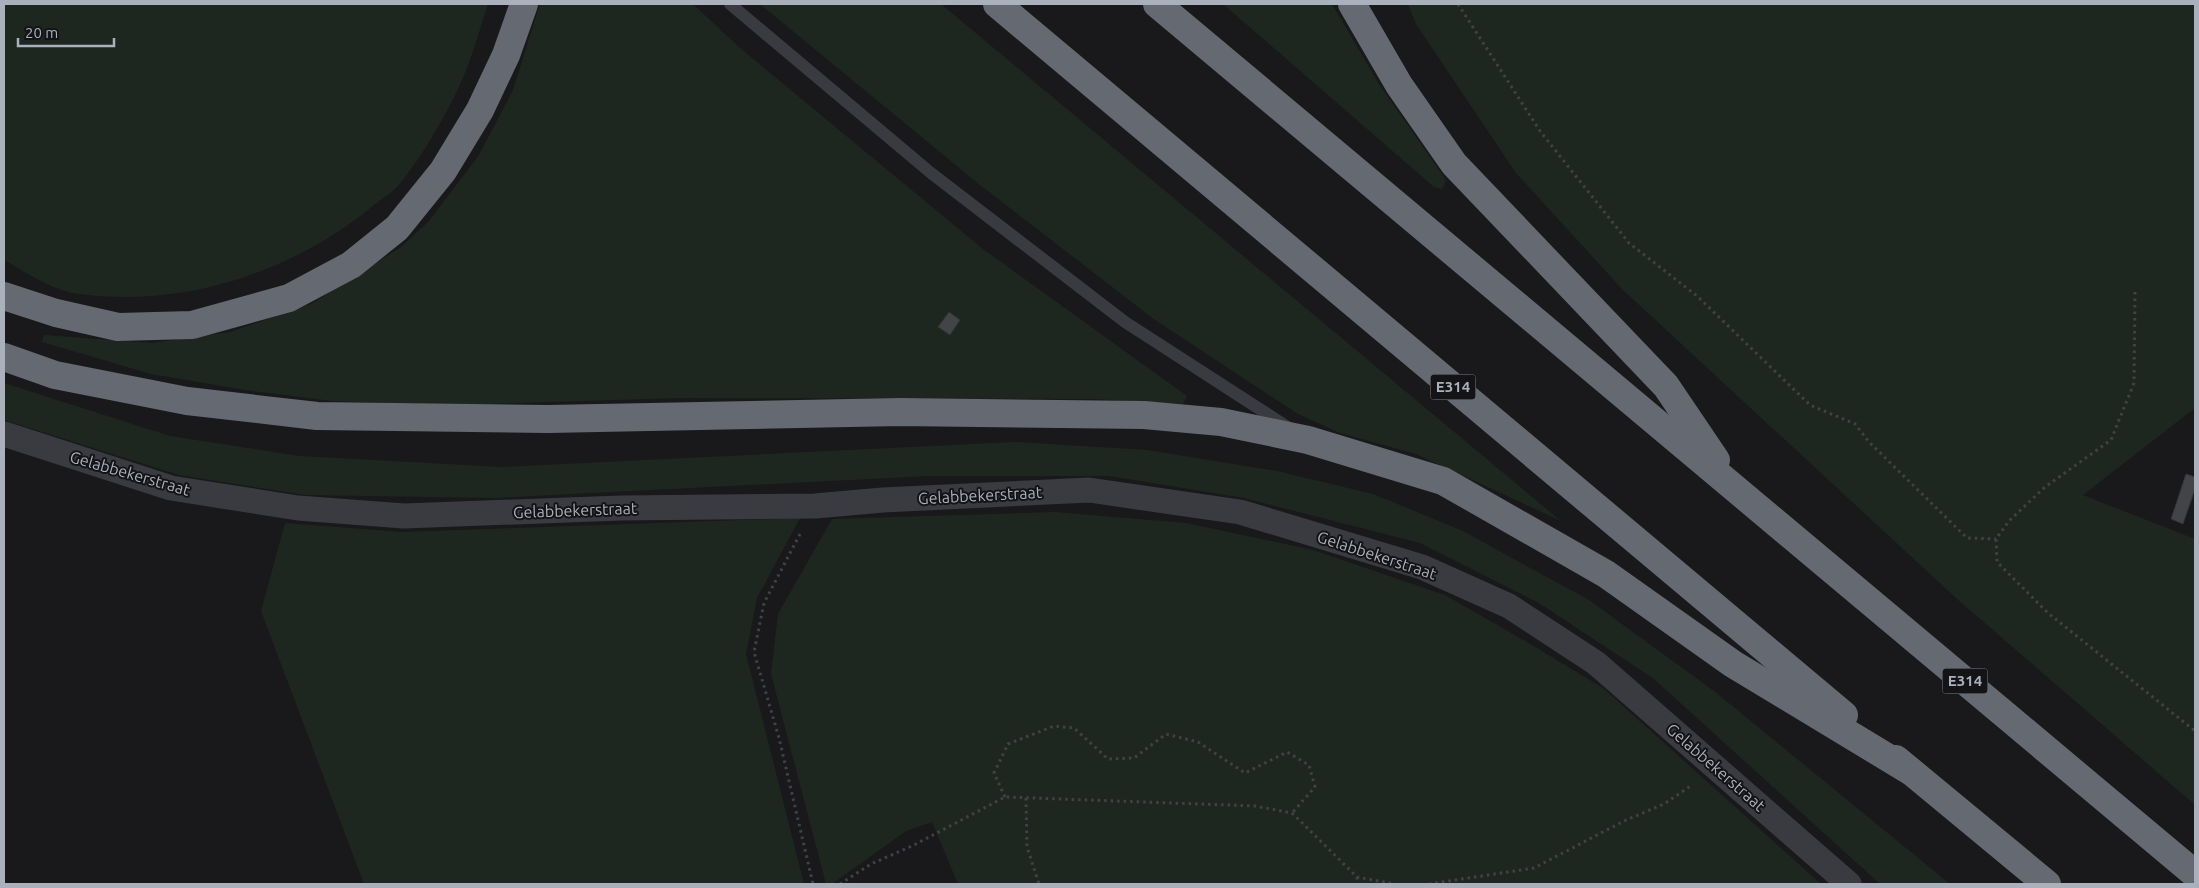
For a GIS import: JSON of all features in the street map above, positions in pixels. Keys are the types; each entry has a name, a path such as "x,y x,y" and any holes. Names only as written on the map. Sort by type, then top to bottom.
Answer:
{"highway":[{"path":"4,296 56,313 118,327 192,325 289,298 351,265 398,228 443,171 480,110 506,55 524,4"},
{"name":"E314","path":"996,4 2047,884"},
{"name":"E314","path":"1157,4 2195,874"},
{"path":"1352,4 1399,85 1454,164 1666,386 1736,488"},
{"path":"4,357 55,375 178,399 317,416 548,419 900,412 1144,415 1221,422 1308,440 1443,481 1606,574 1733,664 1910,770"}],"street":[{"name":"Gelabbekerstraat","path":"4,434 171,488 298,508 404,516 621,508 815,506 883,500 1089,490 1240,512 1422,567 1509,606 1596,663 1849,884"}],"lane":[{"path":"730,4 931,173 1125,322 1308,440"}],"path":[{"path":"1458,4 1540,131 1629,243 1697,296 1810,405 1855,424 1869,442 1967,538 1996,539"},
{"path":"2135,292 2134,383 2110,440 2045,487 2009,522 1996,539 1997,562 2048,613 2195,730"},
{"path":"813,884 778,738 754,652 764,603 815,506"},
{"path":"1005,797 994,773 1008,744 1054,726 1074,728 1108,759 1134,758 1166,734 1198,742 1246,773 1287,752 1309,765 1314,786 1292,813"},
{"path":"1429,884 1534,868 1624,821 1664,804 1718,768"},
{"path":"840,884 871,864 914,845 1005,797 1255,806 1292,813 1357,876 1394,884"},
{"path":"1026,798 1027,847 1039,884"},
{"path":"1357,876 1358,884"}],"shaded area":[{"path":"4,4 488,4 467,68 447,111 412,169 400,184 387,195 338,232 305,251 269,268 233,281 195,290 156,296 118,297 69,292 40,281 4,260"},
{"path":"540,4 693,4 740,48 983,249 1187,396 1183,404 1093,399 679,398 451,405 332,401 245,390 151,374 42,342 44,335 152,343 230,332 311,304 401,247 429,221 479,155 513,90"},
{"path":"760,4 941,4 1561,521 1416,454 1340,433 1298,414 1155,320 980,185"},
{"path":"1223,4 1332,4 1379,84 1446,180 1442,189 1434,187"},
{"path":"1408,4 2195,4 2195,408 2083,495 2195,539 2195,805 1956,598 1623,290 1516,173 1416,24"},
{"path":"4,383 170,436 299,456 502,467 1014,442 1147,450 1277,471 1373,494 1463,531 1589,600 1714,691 1950,884 1880,884 1654,679 1539,603 1420,543 1244,498 1109,476 928,476 494,498 305,495 179,475 4,420"},
{"path":"1055,512 1186,523 1313,550 1445,595 1603,688 1821,884 958,884 932,822 906,831 832,884 826,884 771,674 778,614 832,519"},
{"path":"800,518 757,598 746,654 804,884 364,884 261,611 285,523 401,532"}],"building":[{"path":"949,312 960,320 950,335 938,327"},
{"path":"2186,474 2195,477 2195,489 2183,524 2171,519"}]}
